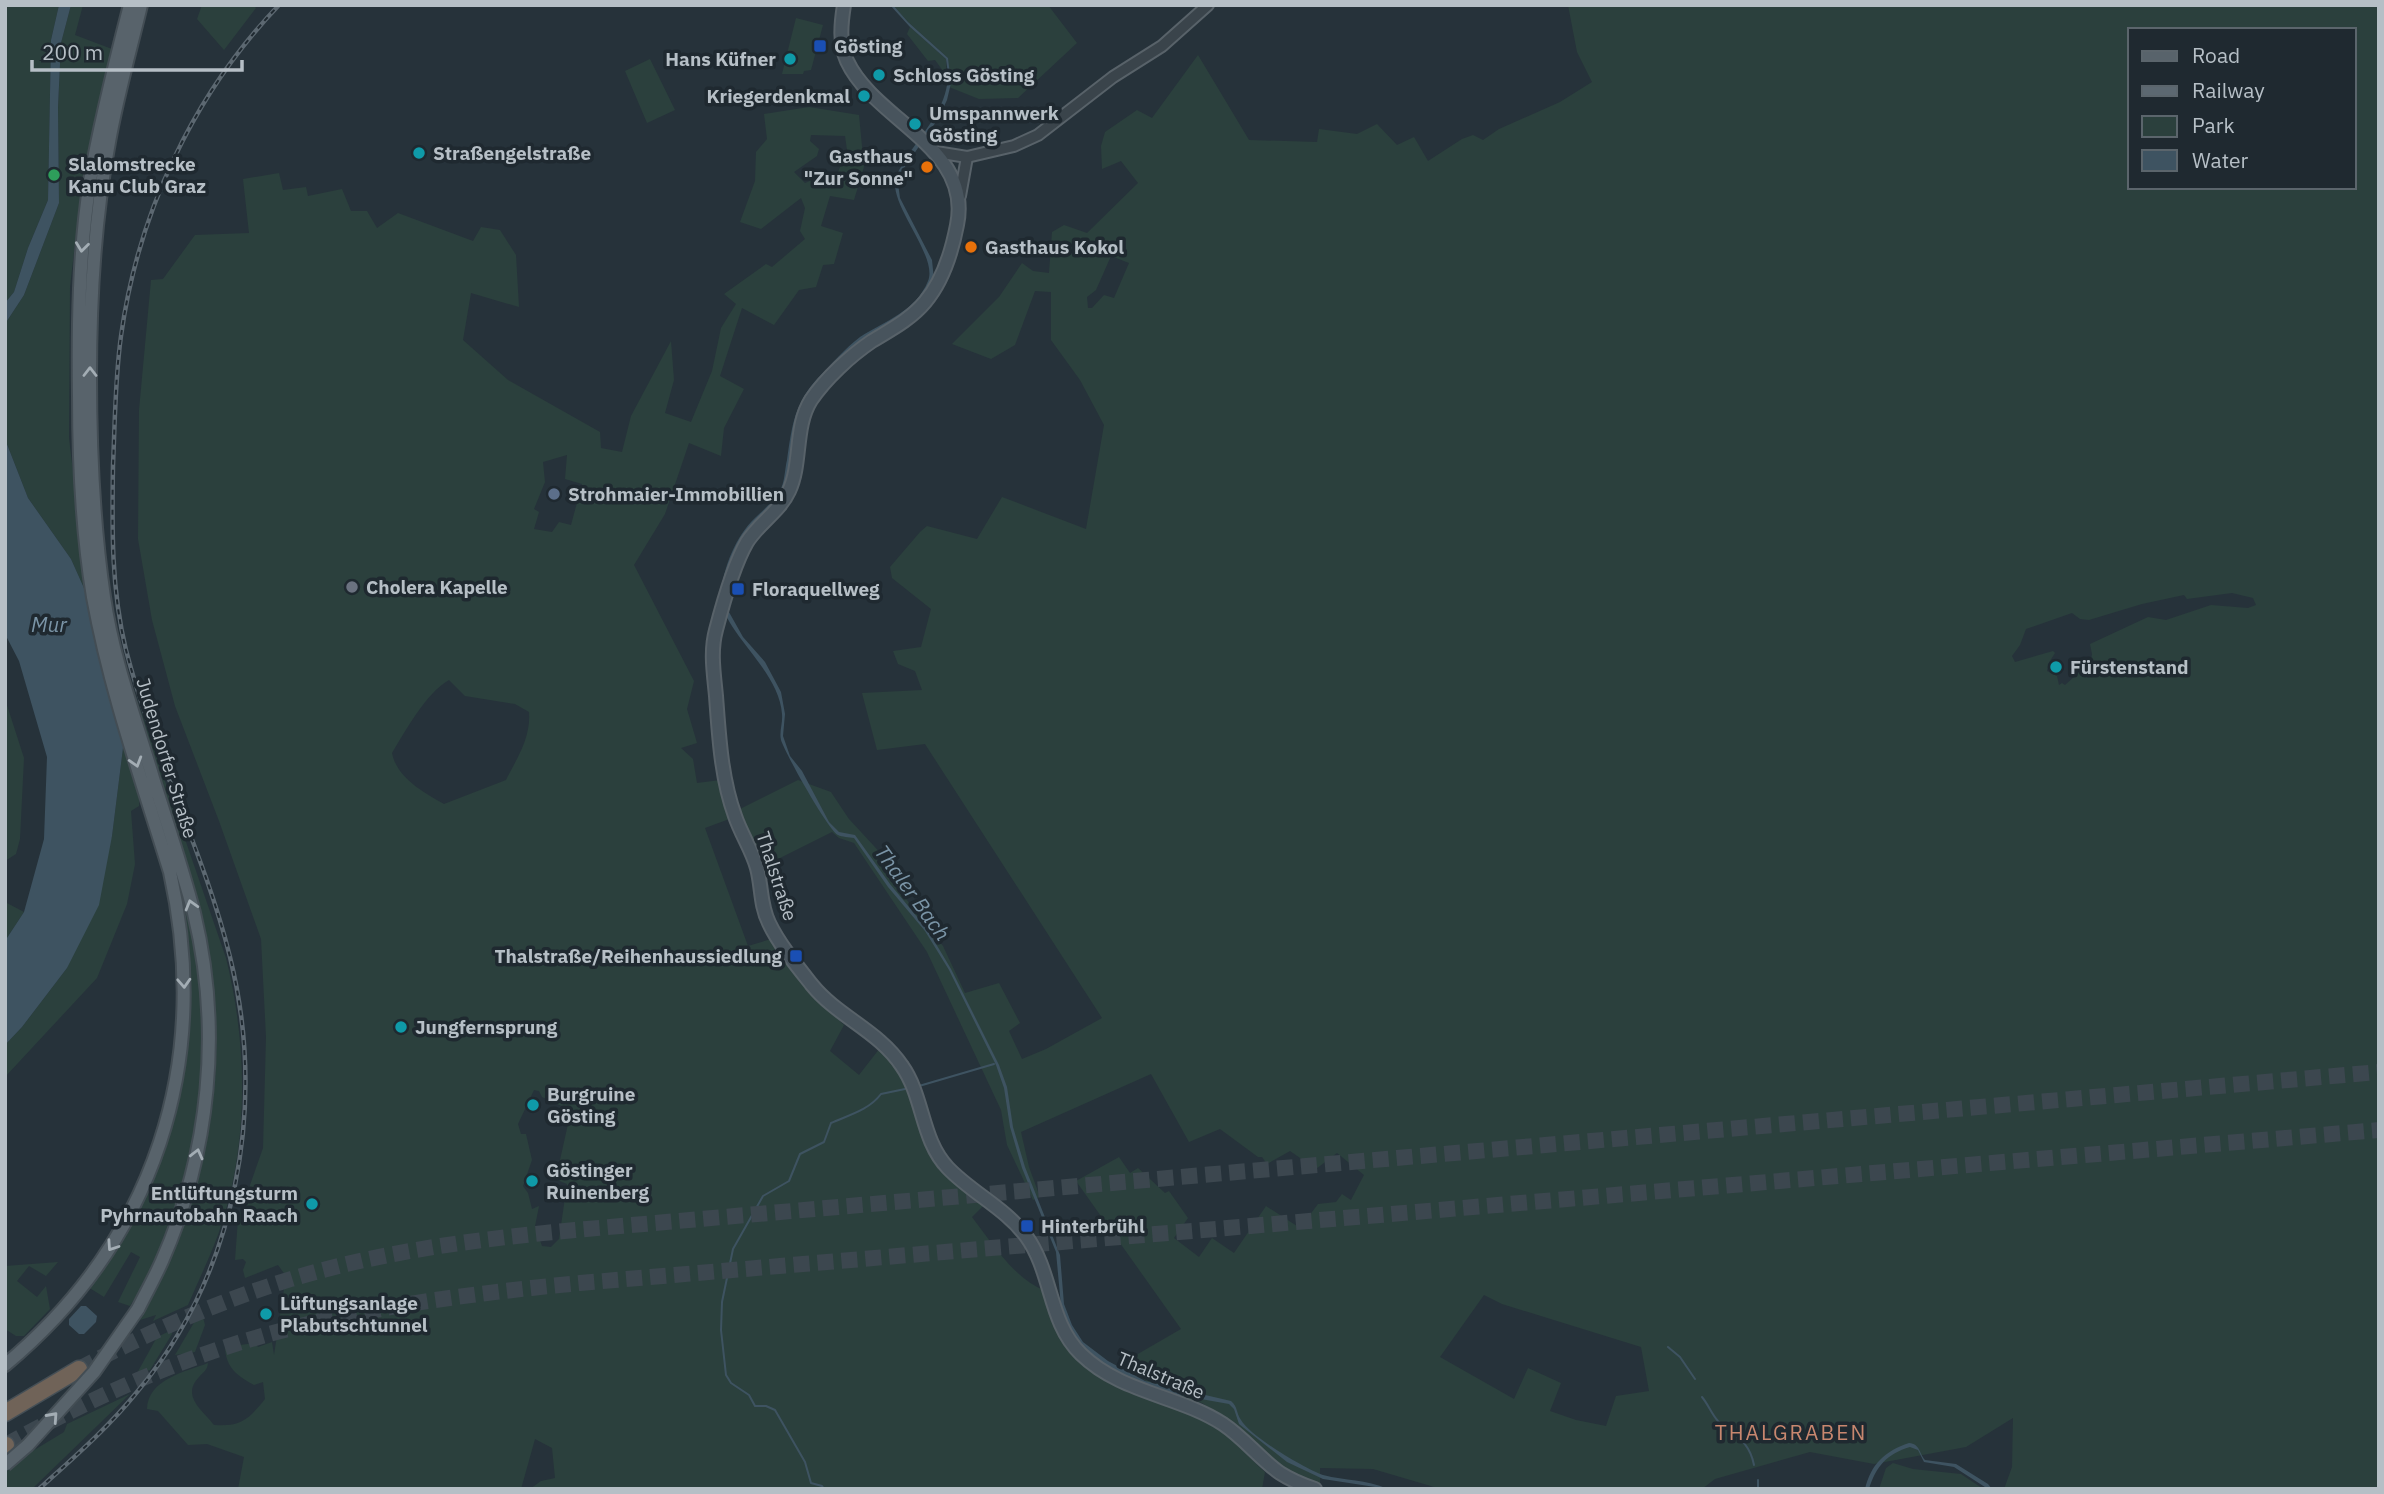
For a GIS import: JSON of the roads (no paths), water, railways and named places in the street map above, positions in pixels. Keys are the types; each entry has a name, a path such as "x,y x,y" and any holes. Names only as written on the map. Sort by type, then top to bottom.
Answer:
{"highway":[{"path":"5,1413 79,1369"}],"main road":[{"name":"Judendorfer Straße","path":"5,1364 29,1345 77,1292 116,1242 149,1176 164,1133 179,1063 184,998 176,901 170,872 112,682 93,596 84,519 79,436 80,258 100,131 130,5"},
{"name":"Judendorfer Straße","path":"5,1465 28,1445 94,1372 138,1308 162,1262 185,1201 200,1143 208,1083 210,1047 205,978 194,915 122,678 104,601 94,524 90,445 93,259 108,143 141,5"},
{"path":"844,5 841,35 849,64 865,88 936,152 960,196"},
{"name":"Thalstraße","path":"960,196 953,244 939,281 924,304 852,357 808,406 791,487 777,509 747,542 723,606 712,652 719,738 735,818 757,869 761,898 771,928 812,986 833,1007 880,1040 903,1067 915,1092 937,1155 949,1170 995,1205 1021,1230 1034,1248 1046,1275 1062,1327 1081,1354 1114,1379 1205,1414 1226,1426 1280,1473 1315,1489"}],"street":[{"path":"936,152 967,157 1014,146 1038,135 1113,77 1162,46 1208,5"},
{"path":"960,196 967,157"}],"water":[{"name":"Slalomstrecke Kanu Club Graz","path":"59,5 71,5 61,43 58,107 59,203 24,295 5,324 5,303 14,292 28,248 48,200 51,40"},
{"path":"890,5 948,58 951,83 947,100 938,119 902,171 898,183 900,198 932,260 934,280 923,299 817,386 785,492 742,539 736,552 725,605 743,637 765,662 781,692 785,714 783,736 790,756 802,771 829,822 839,832 855,835 927,929 951,969 999,1065 1007,1087 1013,1127 1025,1167 1060,1255 1064,1304 1072,1325 1083,1342 1108,1361 1145,1381 1231,1401 1246,1427 1315,1472 1388,1489 1323,1479 1287,1462 1239,1424 1234,1409 1229,1404 1167,1393 1126,1377 1080,1345 1069,1328 1061,1306 1056,1252 1022,1168 1010,1127 1004,1088 996,1065 949,970 925,931 888,887 854,838 840,836 833,830 807,790 781,740 782,714 771,681 729,621 723,608 722,584 728,563 736,543 748,525 780,491 793,426 804,397 849,346 908,308 928,281 927,259 901,206 895,182 900,168 941,104 948,82 948,72 946,59"},
{"name":"Mur","path":"5,439 28,498 71,559 88,597 124,740 112,836 99,905 67,968 5,1045 5,941 24,912 44,839 47,757 19,661 5,634"},
{"path":"81,1306 86,1306 97,1316 96,1322 84,1334 79,1334 69,1325 69,1319"},
{"path":"1909,1443 1917,1447 1925,1460 1956,1464 1992,1489 1954,1467 1924,1462 1918,1450 1910,1447 1889,1457 1875,1474 1869,1489 1865,1489 1871,1472 1880,1460 1886,1454"}],"waterway":[{"path":"919,1086 994,1064"},
{"path":"824,1489 811,1483 805,1462 775,1410 766,1406 755,1406 749,1395 731,1383 726,1375 721,1330 722,1302 733,1249 763,1196 789,1181 800,1154 824,1142 831,1123 865,1108 881,1094 905,1089"},
{"path":"1668,1347 1680,1357 1695,1379"},
{"path":"1702,1397 1718,1421 1745,1444 1754,1465"},
{"path":"1758,1480 1758,1489"}],"tunnel":[{"path":"79,1369 183,1319 263,1288 361,1261 467,1242 575,1230 2379,1072"},
{"path":"6,1445 123,1387 214,1351 286,1329 453,1297 580,1283 2379,1130"}],"railway":[{"path":"39,1489 114,1418 137,1392 171,1345 199,1295 220,1241 235,1186 243,1129 245,1071 241,1014 219,918 150,728 121,627 113,535 116,384 129,290 141,245 174,158 220,77 279,5"}],"place":[{"name":"Gösting","path":"820,46"},
{"name":"Hans Küfner","path":"790,59"},
{"name":"Schloss Gösting","path":"879,75"},
{"name":"Kriegerdenkmal","path":"864,96"},
{"name":"Umspannwerk Gösting","path":"915,124"},
{"name":"Straßengelstraße","path":"419,153"},
{"name":"Gasthaus \"Zur Sonne\"","path":"927,167"},
{"name":"Slalomstrecke Kanu Club Graz","path":"54,175"},
{"name":"Gasthaus Kokol","path":"971,247"},
{"name":"Strohmaier-Immobillien","path":"554,494"},
{"name":"Cholera Kapelle","path":"352,587"},
{"name":"Floraquellweg","path":"738,589"},
{"name":"Fürstenstand","path":"2056,667"},
{"name":"Thalstraße/Reihenhaussiedlung","path":"796,956"},
{"name":"Jungfernsprung","path":"401,1027"},
{"name":"Burgruine Gösting","path":"533,1105"},
{"name":"Göstinger Ruinenberg","path":"532,1181"},
{"name":"Entlüftungsturm Pyhrnautobahn Raach","path":"312,1204"},
{"name":"Hinterbrühl","path":"1027,1226"},
{"name":"Lüftungsanlage Plabutschtunnel","path":"266,1314"}],"district":[{"name":"THALGRABEN","path":"1791,1433"}],"water label":[{"name":"Thaler Bach","path":"912,893"}]}
